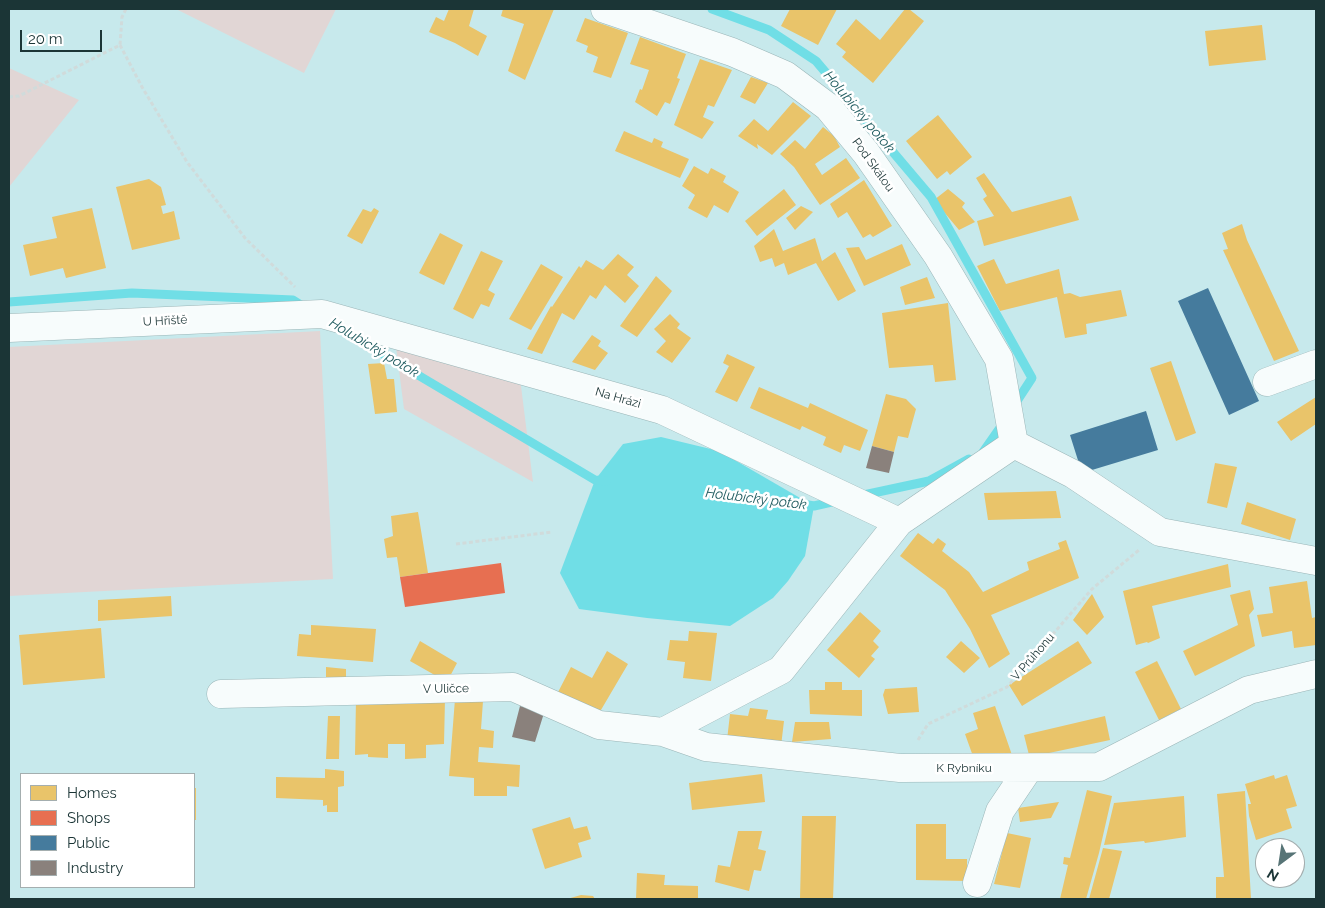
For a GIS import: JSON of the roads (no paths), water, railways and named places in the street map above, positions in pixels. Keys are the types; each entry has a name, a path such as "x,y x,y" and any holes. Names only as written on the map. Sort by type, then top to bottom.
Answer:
{"street":[{"name":"Pod Skálou","path":"605,9 732,52 786,74 828,107 866,153 938,256 999,359 1014,444"},
{"name":"U Hřiště","path":"9,328 322,314"},
{"name":"Na Hrázi","path":"322,314 662,410 899,522"},
{"path":"1267,382 1316,364"},
{"path":"663,732 781,670 899,522 1014,444 1073,474 1160,532 1316,561"},
{"name":"K Rybníku","path":"663,732 706,747 900,768 1099,767 1249,690 1316,674"},
{"name":"V Uličce","path":"221,694 513,688 599,725 663,732"},
{"path":"977,883 1000,810 1029,768"}],"water":[{"path":"661,437 719,451 814,506 805,556 788,581 773,598 730,626 579,609 560,573 595,480 623,444"}],"waterway":[{"name":"Holubický potok","path":"712,9 769,30 816,61 931,197 1032,378 1013,407"},
{"name":"Holubický potok","path":"9,302 132,293 293,300 304,307"},
{"name":"Holubický potok","path":"347,333 595,480 606,481"},
{"name":"Holubický potok","path":"983,452 1004,422"},
{"name":"Holubický potok","path":"859,496 929,481 969,459"},
{"name":"Holubický potok","path":"803,504 814,506 836,501"}]}
